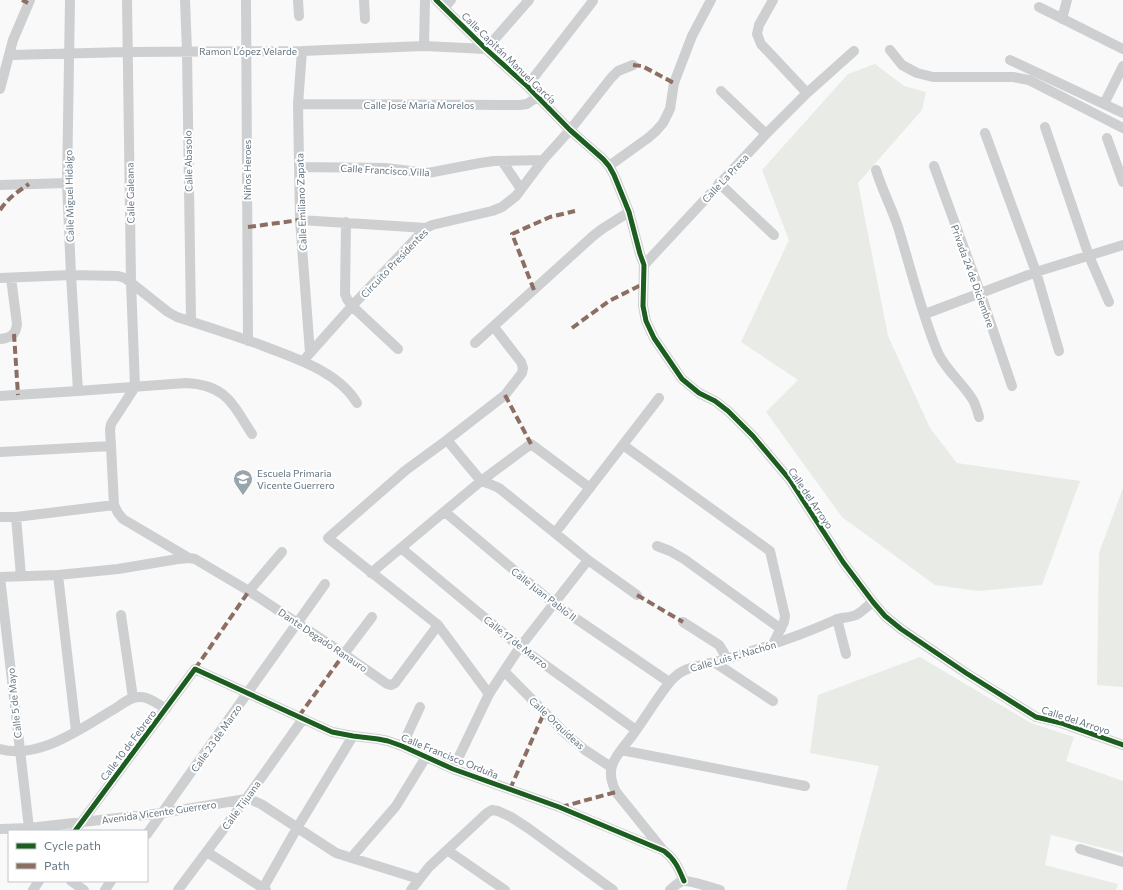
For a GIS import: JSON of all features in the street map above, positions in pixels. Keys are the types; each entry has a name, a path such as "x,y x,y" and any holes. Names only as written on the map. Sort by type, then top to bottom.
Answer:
{"street":[{"path":"0,89 13,40 30,0"},
{"name":"Calle Miguel Hidalgo","path":"70,0 67,183 78,391"},
{"name":"Calle Galeana","path":"127,0 131,282 135,387"},
{"name":"Calle Abasolo","path":"185,0 190,322"},
{"name":"Niños Heroes","path":"246,0 248,341"},
{"path":"298,0 298,16"},
{"path":"364,0 365,19"},
{"path":"424,46 425,0"},
{"name":"Calle Capitán Manuel García","path":"436,0 570,130"},
{"path":"444,8 451,0"},
{"path":"486,49 529,0"},
{"path":"609,166 648,138 663,122 670,109 674,83 690,43 711,0"},
{"path":"773,0 759,25 757,34 761,44 807,92"},
{"path":"1062,19 1067,0"},
{"path":"526,86 593,1"},
{"path":"1039,7 1123,49"},
{"name":"Ramon López Velarde","path":"10,55 127,52 302,51 424,46 486,49"},
{"path":"890,50 902,65 917,74 933,77 1013,77 1028,80 1123,128"},
{"name":"Calle Emiliano Zapata","path":"302,51 298,104 299,167 300,220 307,357"},
{"name":"Calle La Presa","path":"644,265 719,183 807,92 854,51"},
{"path":"1010,60 1123,113"},
{"name":"Circuito Presidentes","path":"307,357 352,306 426,228 432,225 492,211 502,207 516,196 542,160 570,130 611,78 624,68 633,64"},
{"path":"1104,104 1123,66"},
{"path":"721,91 766,134"},
{"name":"Calle José María Morelos","path":"298,104 520,105 527,104 537,97"},
{"path":"1046,128 1089,256 1108,302"},
{"name":"Calle del Arroyo","path":"570,130 603,158 609,166 629,212 644,265 643,306 646,321 654,338 682,379 699,393 715,401 728,411 753,436 790,480 843,562 885,616 901,629 966,673 1036,717 1061,723 1123,745"},
{"path":"985,133 1036,272 1059,351"},
{"path":"1107,138 1123,182"},
{"name":"Calle Francisco Villa","path":"299,167 385,168 428,173 480,163 542,160"},
{"path":"502,161 521,189"},
{"name":"Privada 24 de Diciembre","path":"934,166 980,292 1012,386"},
{"path":"876,170 879,182 897,225 939,354 951,373 974,402 979,417"},
{"path":"0,185 67,183"},
{"path":"719,183 774,235"},
{"path":"475,343 593,236 629,212"},
{"path":"300,220 426,228"},
{"path":"346,222 345,294 347,299 352,306 398,349"},
{"path":"925,314 1036,272 1123,245"},
{"path":"0,278 71,275 118,276 125,278 168,312 177,317 248,341 307,357 350,393 357,403"},
{"path":"0,339 10,337 16,330 17,324 11,278"},
{"path":"489,694 438,625 328,538 406,470 505,395 522,373 523,368 521,362 494,327"},
{"path":"0,396 186,383 200,384 212,388 224,395 232,403 252,434"},
{"path":"135,387 111,424 110,430 114,505 123,519 189,558"},
{"path":"556,532 659,398"},
{"path":"446,440 481,481 499,488 556,532 588,560 637,595"},
{"path":"371,573 481,481 531,444 590,488"},
{"path":"0,452 111,446"},
{"path":"623,446 770,551 785,616 784,622 773,644"},
{"path":"0,517 16,517 114,505"},
{"name":"Calle Juan Pablo II","path":"445,512 553,603 669,682"},
{"path":"16,517 21,576"},
{"path":"657,546 670,551 684,560 781,629"},
{"name":"Calle 17 de Marzo","path":"401,548 520,647 636,730"},
{"path":"249,591 282,552"},
{"path":"0,577 58,575 118,569 189,558"},
{"name":"Dante Degado Ranauro","path":"189,558 202,562 249,591 387,684 391,685 395,683 438,625"},
{"path":"453,769 489,694 504,670 553,603 588,560"},
{"path":"58,575 76,731"},
{"name":"Calle 5 de Mayo","path":"0,577 29,828"},
{"name":"Calle 23 de Marzo","path":"148,833 325,584"},
{"name":"Calle Luis F. Nachón","path":"610,767 669,682 681,672 795,637 837,619 856,615 873,602"},
{"path":"121,615 133,698"},
{"path":"344,654 372,617"},
{"path":"837,619 846,654"},
{"path":"683,622 719,645 724,653 725,659"},
{"path":"714,662 773,701"},
{"name":"Calle Francisco Orduña","path":"195,669 332,732 378,739 402,746 453,769 560,807 664,851 678,867 684,881"},
{"name":"Calle 10 de Febrero","path":"76,830 195,669"},
{"name":"Calle Orquídeas","path":"504,670 566,734 585,750 610,767"},
{"path":"0,749 19,751 41,748 76,731 133,698 140,696 166,709"},
{"path":"402,746 420,707"},
{"name":"Calle Tijuana","path":"178,890 303,719"},
{"path":"206,852 264,889 297,828 352,736"},
{"path":"621,750 805,786"},
{"path":"351,858 396,806 426,758"},
{"path":"610,767 612,786 664,851"},
{"path":"246,799 261,804 336,853 419,879"},
{"name":"Avenida Vicente Guerrero","path":"0,829 29,828 162,813 246,799"},
{"path":"411,890 429,867 492,810 511,817 528,828 613,890"},
{"path":"1080,849 1123,862"},
{"path":"447,850 505,890"},
{"path":"670,890 678,883 684,881 689,881 720,890"},
{"path":"72,882 84,890"}],"shaded area":[{"path":"875,64 904,86 926,92 922,110 858,183 888,336 930,428 957,463 1080,481 1042,585 978,591 935,585 842,517 766,412 798,380 741,342 789,240 762,170 848,74"},
{"path":"1123,488 1123,687 1097,685 1099,553"},
{"path":"920,657 1031,723 1074,737 1066,761 1123,781 1123,853 1051,835 1045,865 1118,884 1116,890 846,890 879,766 810,753 818,695"}],"marked path":[{"path":"22,0 28,3"},
{"path":"633,65 642,66 674,83"},
{"path":"0,210 10,198 29,184"},
{"path":"534,290 512,234 550,217 575,211"},
{"path":"248,227 300,220"},
{"path":"572,328 609,301 643,284"},
{"path":"14,334 18,395"},
{"path":"505,395 531,444"},
{"path":"195,669 249,591"},
{"path":"637,595 683,622"},
{"path":"299,716 344,654"},
{"path":"510,789 544,713"},
{"path":"561,807 616,792"}],"cycle path":[{"path":"436,0 609,166 629,212 644,265 643,306 646,321 654,338 682,379 699,393 715,401 728,411 753,436 790,480 843,562 885,616 901,629 966,673 1036,717 1061,723 1123,745"},
{"path":"76,830 195,669 332,732 378,739 402,746 453,769 559,807 664,851 674,861 684,881"}],"place":[{"name":"Escuela Primaria Vicente Guerrero","path":"243,496"}]}
